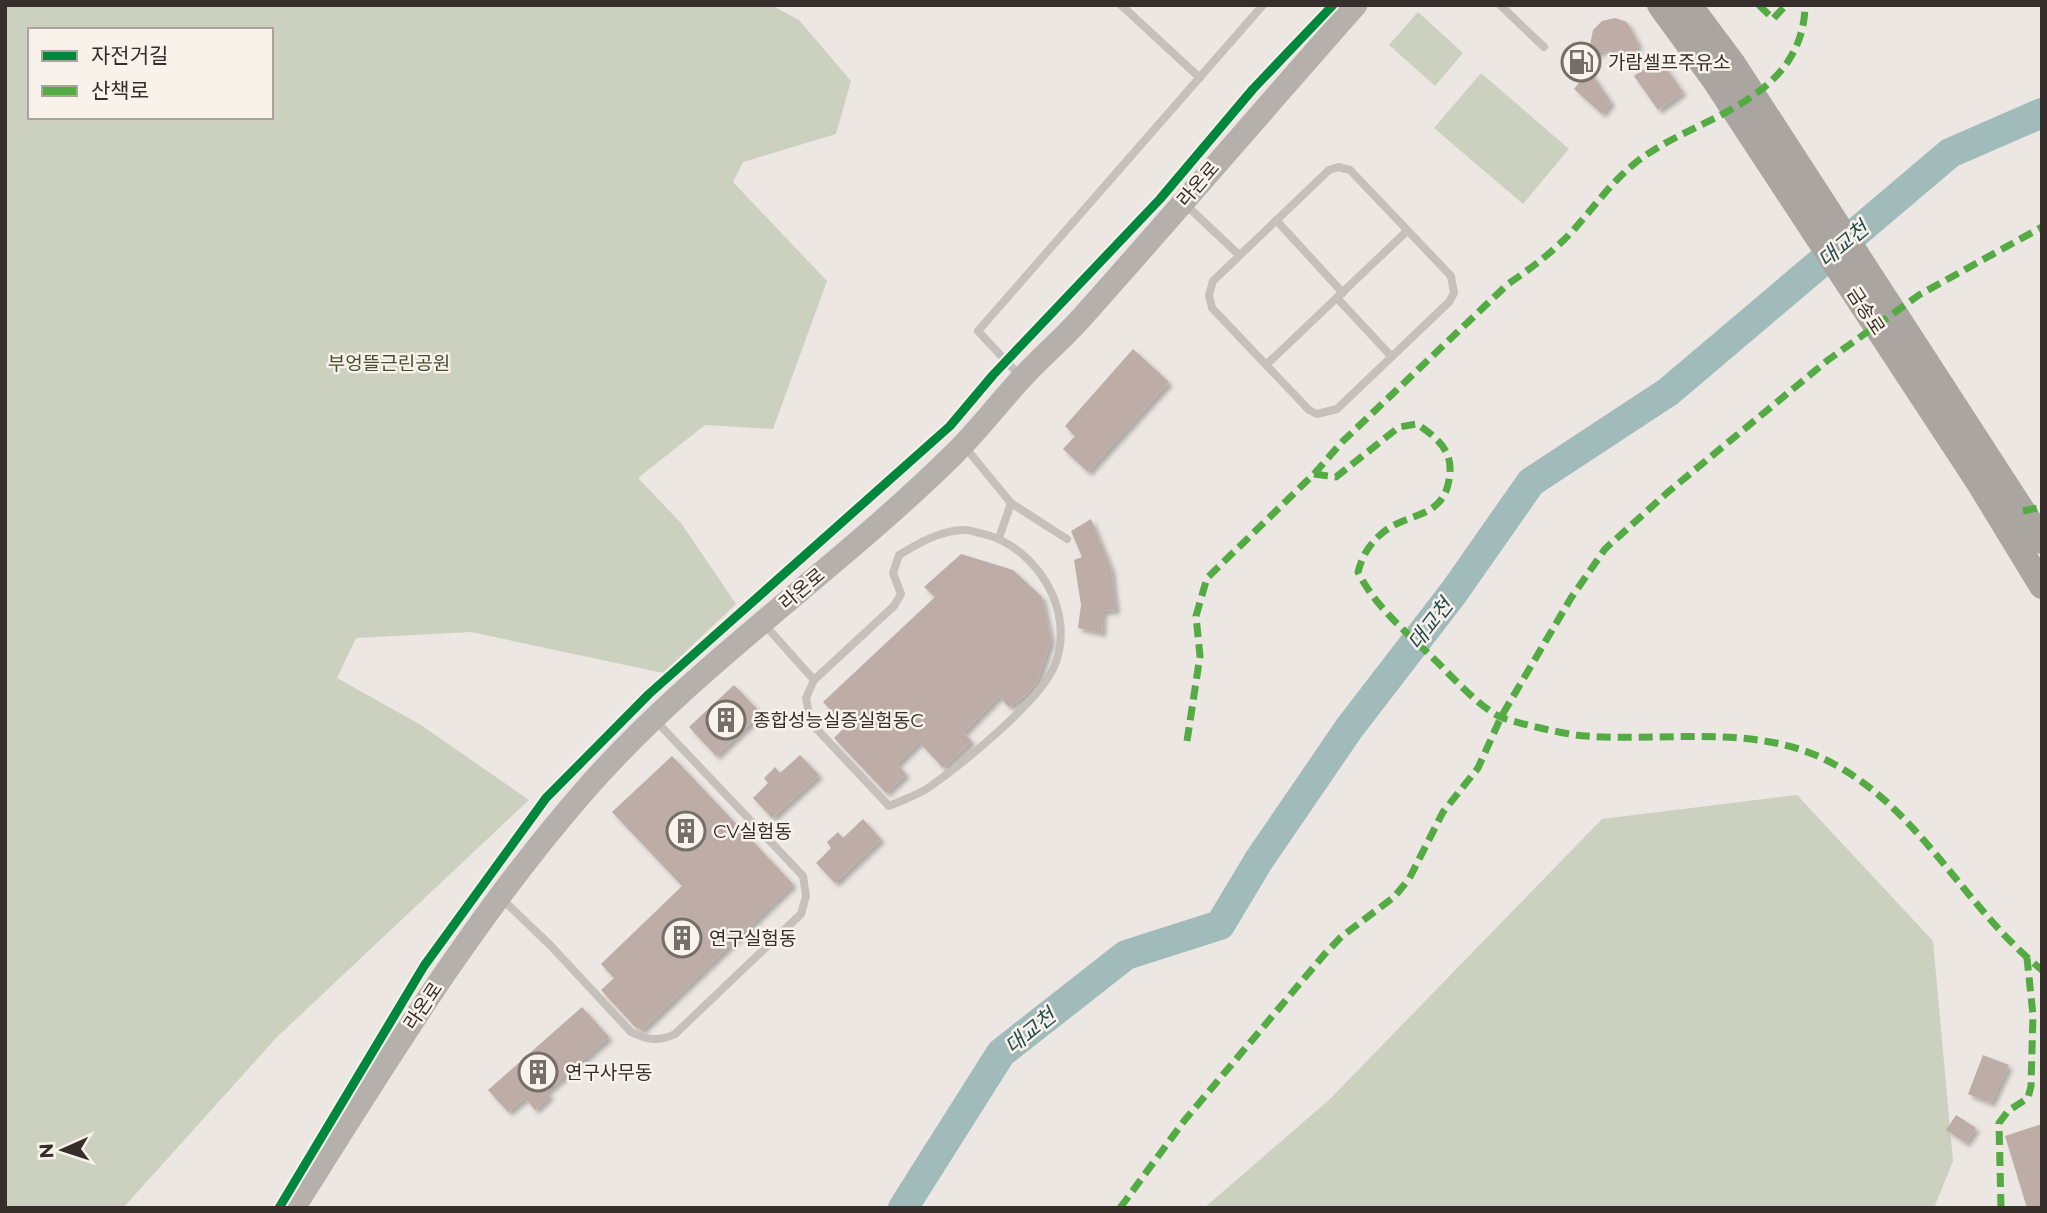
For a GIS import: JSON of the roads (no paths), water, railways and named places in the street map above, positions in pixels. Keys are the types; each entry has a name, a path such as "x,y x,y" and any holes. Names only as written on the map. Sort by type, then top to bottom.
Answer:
{"main road":[{"name":"라온로","path":"294,1208 376,1076 500,897 583,792 653,718 867,534 963,445 1022,378 1080,320 1356,5"},
{"name":"금송로","path":"1660,5 1724,71"},
{"name":"금송로","path":"1689,5 1724,71 1988,475 2042,541"},
{"name":"금송로","path":"1988,475 2042,586"}],"lane":[{"path":"1121,5 1200,78"},
{"path":"1022,378 978,331 1263,5"},
{"path":"1500,5 1544,47"},
{"path":"1338,167 1350,170 1451,276 1454,293 1450,302 1337,408 1317,414 1309,410 1212,308 1209,295 1213,281 1276,220 1329,170 1338,167"},
{"path":"1182,202 1239,255"},
{"path":"1276,220 1391,356"},
{"path":"1267,365 1407,231"},
{"path":"963,445 1011,503 1067,539"},
{"path":"999,538 1011,503"},
{"path":"964,529 999,538 1027,557 1053,592 1061,631 1054,668 1023,707 926,789 889,806 811,723 806,698 814,680 894,606 901,594 893,573 900,555 931,537 964,529"},
{"path":"762,622 814,680"},
{"path":"500,897 551,946 631,1032 646,1040 664,1040 676,1034 801,914 806,896 803,876 653,718"}],"waterway":[{"name":"대교천","path":"903,1208 1001,1053 1126,955 1220,925 1259,860 1350,727 1454,592 1531,482 1668,392 1950,153 2042,113"}],"place":[{"name":"가람셀프주유소","path":"1581,62"},
{"name":"종합성능실증실험동C","path":"726,720"},
{"name":"CV실험동","path":"686,831"},
{"name":"연구실험동","path":"682,938"},
{"name":"연구사무동","path":"538,1072"}],"park label":[{"name":"부엉뜰근린공원","path":"389,363"}]}
